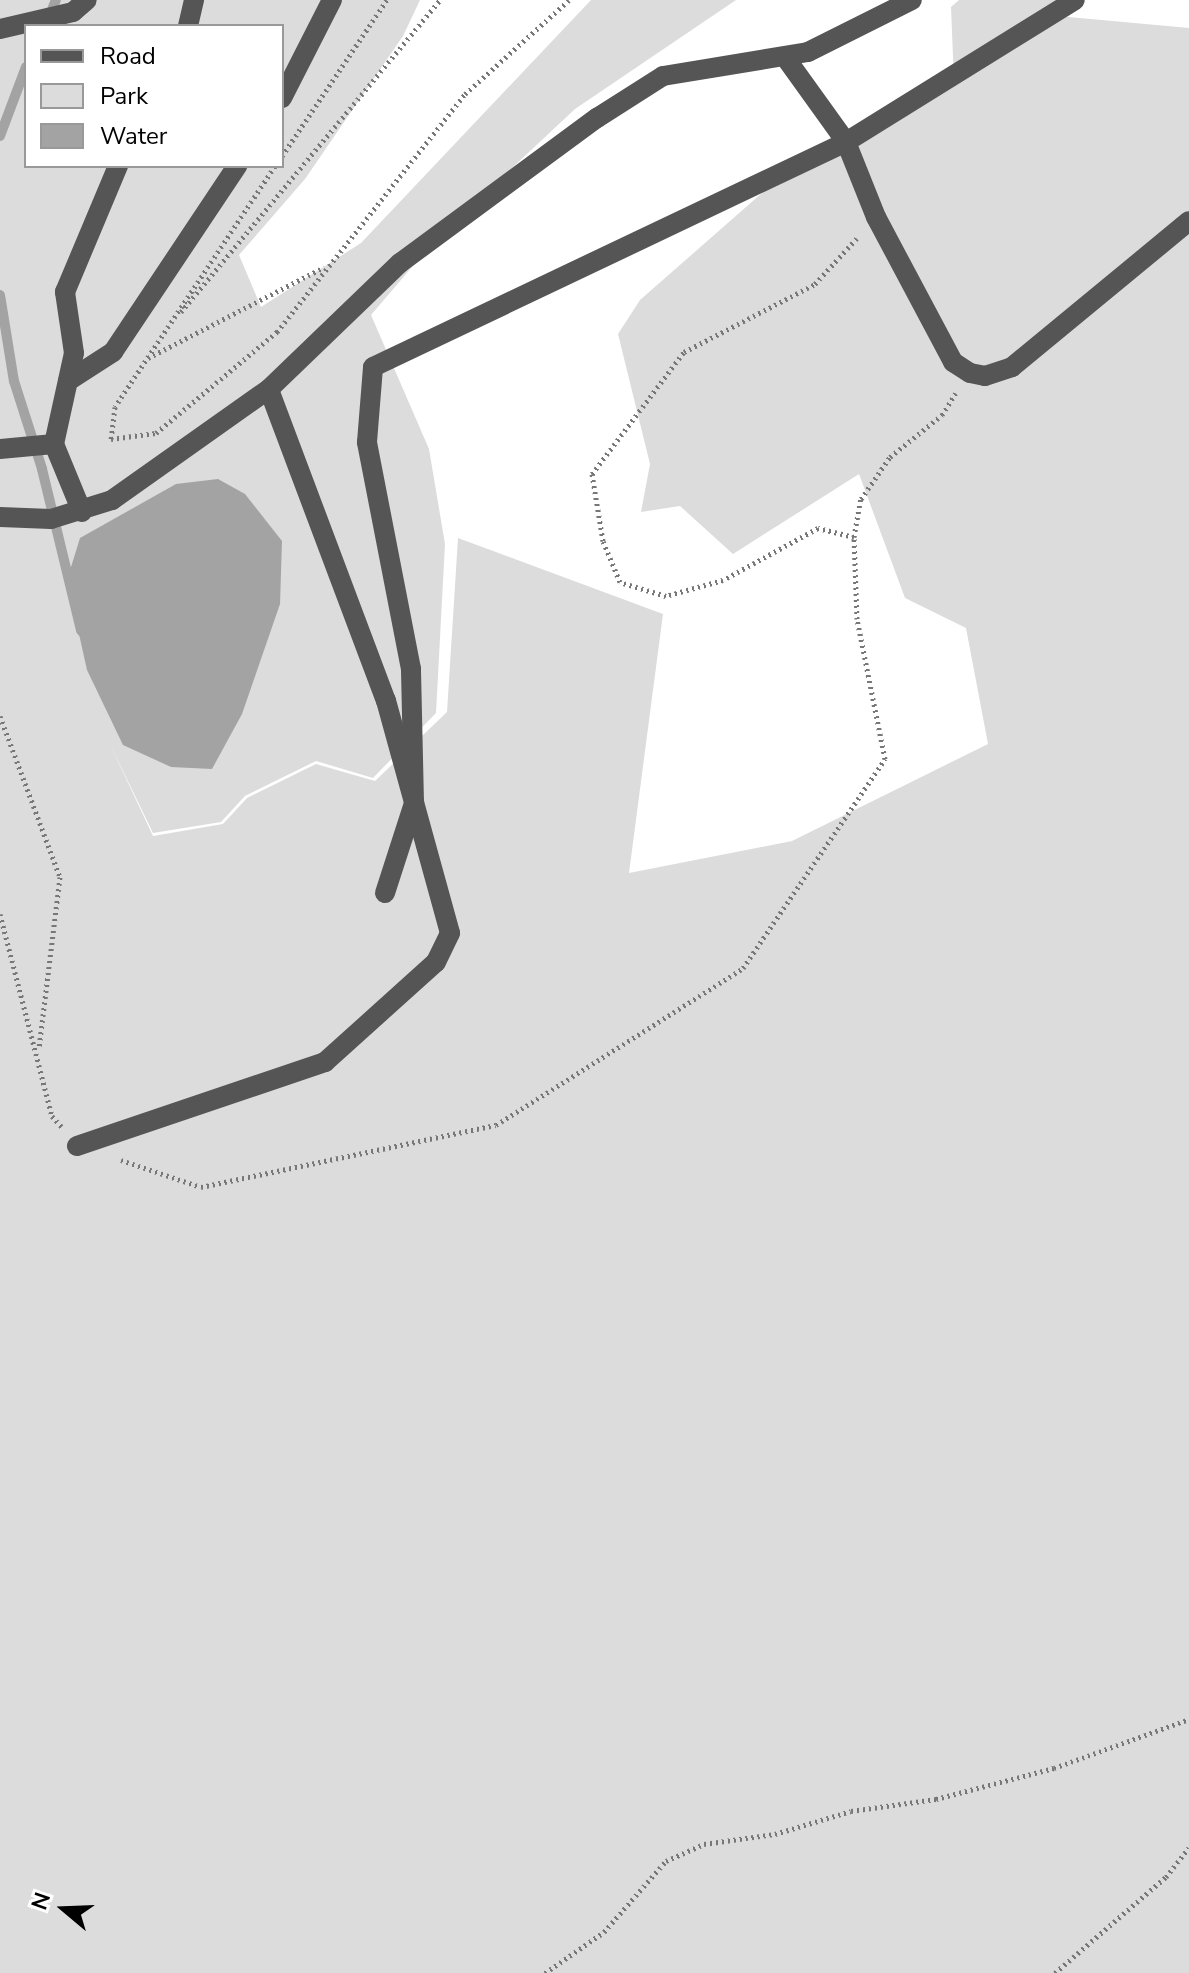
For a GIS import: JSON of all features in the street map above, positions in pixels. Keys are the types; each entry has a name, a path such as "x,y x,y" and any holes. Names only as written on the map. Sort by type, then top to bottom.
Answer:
{"street":[{"path":"0,29 73,12 87,0"},
{"path":"188,24 194,0"},
{"path":"284,94 332,0"},
{"path":"0,517 51,519 82,512 112,500 269,389 400,263 597,118 663,76 808,52 912,0"},
{"path":"385,893 414,803 411,669 367,442 373,367 846,142 1075,0"},
{"path":"785,57 846,142 876,217 953,362 985,376 1012,367 1189,221"},
{"path":"82,512 54,444 74,353 65,292 117,168"},
{"path":"68,381 113,352 236,168"},
{"path":"77,1146 325,1062 436,962 450,933 386,701 269,389"},
{"path":"0,449 54,444"}],"path":[{"path":"284,153 387,0"},
{"path":"165,331 440,0"},
{"path":"274,168 115,407 111,439 156,433 277,332 465,94 569,0"},
{"path":"854,537 818,528 723,580 666,596 620,582 603,541 592,474 684,352 815,284 876,217"},
{"path":"148,358 328,265"},
{"path":"0,914 39,1052 52,1116 77,1146 201,1187 496,1125 743,968 885,759 857,619 854,537 861,499 890,457 954,401 953,362"},
{"path":"0,716 60,877 39,1052"},
{"path":"545,1973 604,1932 666,1861 704,1844 775,1834 851,1811 950,1795 1054,1768 1189,1719"},
{"path":"1055,1973 1166,1877 1189,1848"}],"green space":[{"path":"0,0 420,0 403,36 305,179 239,255 261,307 361,243 591,0 736,0 575,109 436,239 371,315 429,449 445,544 436,713 373,778 316,761 245,796 221,822 153,833 109,742 153,836 223,824 247,798 316,764 375,781 447,712 458,538 663,614 629,873 792,841 988,744 966,628 905,598 859,474 733,554 680,506 641,512 650,464 618,334 640,300 778,179 954,82 951,7 959,0 1082,0 1058,16 1189,28 1189,1973 0,1973"}],"water":[{"path":"218,479 245,494 282,541 280,604 242,714 212,769 171,767 123,745 87,670 67,580 80,538 176,484"}],"waterway":[{"path":"49,17 56,0"},
{"path":"0,136 24,72"},
{"path":"0,295 14,381 42,469 81,630 89,640"}]}
